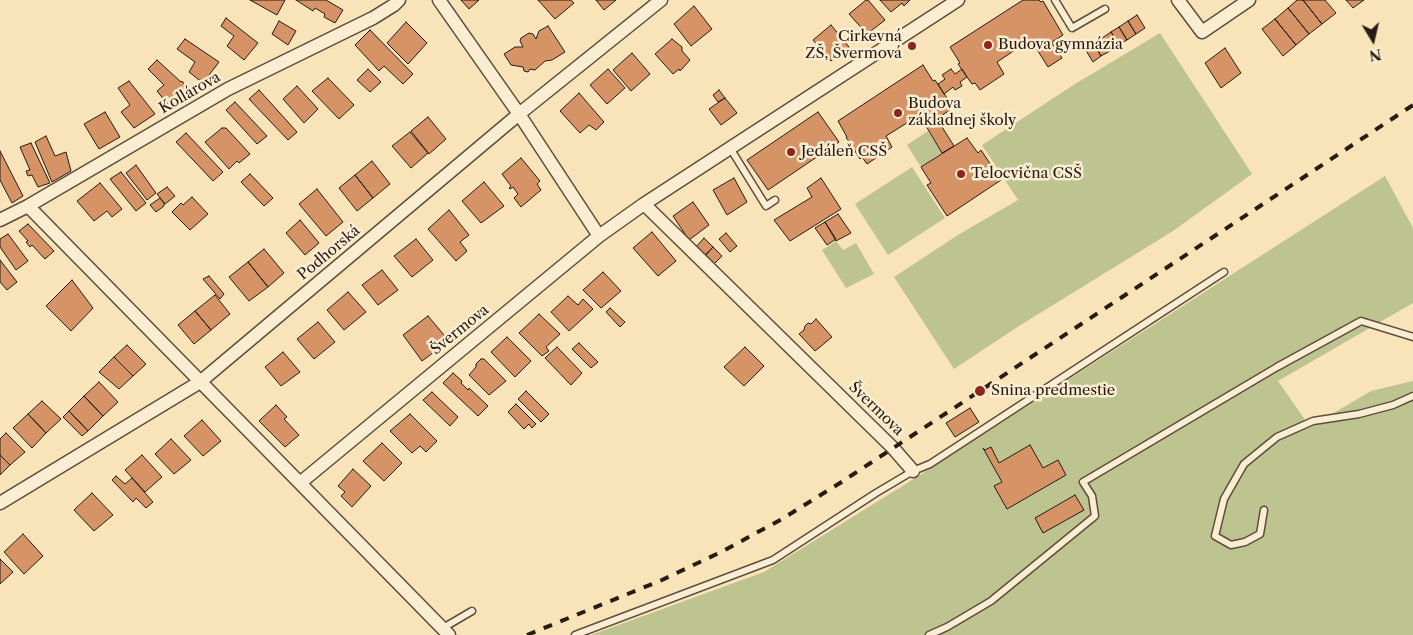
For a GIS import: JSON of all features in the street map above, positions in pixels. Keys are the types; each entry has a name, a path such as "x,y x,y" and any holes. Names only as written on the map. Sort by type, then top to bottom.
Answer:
{"street":[{"name":"Kollárova","path":"0,220 28,206 228,89 372,18 399,0"},
{"path":"439,0 519,114 599,236"},
{"name":"Podhorská","path":"0,503 200,382 519,114 661,0"},
{"name":"Švermova","path":"300,482 599,236 644,204 958,0"},
{"path":"1178,0 1202,32 1248,0"},
{"name":"Švermova","path":"644,204 893,448 913,471"},
{"path":"28,206 446,631"}],"lane":[{"path":"1055,0 1072,28 1105,9"},
{"path":"730,148 766,206 775,200"},
{"path":"575,635 773,560 876,493 913,471 930,464 1224,272"},
{"path":"929,635 991,601 1095,516 1092,496 1083,482 1268,372 1361,320 1413,337"},
{"path":"1264,510 1260,534 1245,542 1231,545 1215,536 1224,499 1244,464 1277,437 1313,421 1376,410 1413,396"},
{"path":"446,631 472,611"}],"green space":[{"path":"1160,33 1252,174 1173,231 1019,326 954,369 894,277 958,235 1018,200 982,145 1075,84"},
{"path":"928,131 942,153 921,167 907,145"},
{"path":"912,167 945,218 888,255 855,204"},
{"path":"1385,176 1413,228 1413,303 1278,381 1310,427 1371,391 1413,381 1413,635 591,635 764,572 912,480"},
{"path":"836,241 843,250 856,243 874,274 846,288 822,250"}],"building":[{"path":"250,0 285,0 277,15"},
{"path":"296,0 326,0 343,10 335,23 324,17 325,14 315,8 313,11"},
{"path":"461,0 479,0 469,9"},
{"path":"538,0 571,0 574,3 555,19"},
{"path":"596,0 616,0 604,10"},
{"path":"866,0 885,20 867,34 849,14"},
{"path":"880,0 910,0 904,6 902,3 891,12"},
{"name":"Budova gymnázia","path":"1023,0 1043,1 1063,35 1038,51 1030,40 997,62 1004,74 980,90 967,77 950,47"},
{"path":"1297,0 1303,0 1322,24 1309,34 1288,8"},
{"path":"1303,0 1325,0 1336,13 1322,24"},
{"path":"1346,0 1364,0 1353,8"},
{"path":"694,6 712,29 691,46 674,24"},
{"path":"1288,8 1309,34 1296,45 1275,19"},
{"path":"1137,15 1145,28 1136,34 1128,21"},
{"path":"226,18 258,43 244,60 227,46 234,36 221,26"},
{"path":"1275,19 1296,45 1283,56 1262,29"},
{"path":"279,21 296,31 288,45 272,34"},
{"path":"1128,21 1136,34 1127,40 1119,27"},
{"path":"406,22 427,43 408,64 387,43"},
{"path":"831,25 849,47 831,61 813,40"},
{"path":"548,26 565,52 552,60 545,61 535,70 530,69 528,72 524,71 523,67 511,65 504,54 515,47 523,47 520,41 521,38 529,33 533,34 536,39 539,31"},
{"path":"1119,27 1127,40 1119,45 1111,32"},
{"path":"370,30 413,74 403,84 384,66 379,71 355,45"},
{"path":"1111,32 1119,45 1110,51 1102,38"},
{"path":"1102,38 1110,51 1101,56 1093,43"},
{"path":"185,39 219,62 203,83 189,72 195,62 177,49"},
{"path":"672,39 682,47 682,51 690,60 680,71 679,69 673,74 655,54"},
{"path":"1052,43 1062,58 1048,67 1038,51"},
{"path":"1093,43 1101,56 1093,62 1085,49"},
{"path":"1225,48 1241,73 1221,88 1205,63"},
{"path":"632,53 650,74 631,91 613,70"},
{"path":"157,60 182,81 189,91 169,106 157,91 164,85 148,69"},
{"name":"Budova základnej školy","path":"923,65 949,101 946,102 950,110 926,126 918,116 886,136 892,147 867,164 862,157 860,159 838,121"},
{"path":"368,69 381,82 370,92 357,80"},
{"path":"608,69 625,88 607,104 590,85"},
{"path":"951,69 955,74 962,69 967,77 960,82 962,86 955,90 953,87 944,94 938,84 945,79 942,75"},
{"path":"328,78 354,105 339,119 312,91"},
{"path":"129,81 155,114 134,128 121,112 130,105 118,88"},
{"path":"297,86 318,109 304,123 283,99"},
{"path":"259,90 297,132 288,140 249,99"},
{"path":"719,90 725,98 718,102 713,95"},
{"path":"579,93 604,122 596,130 589,125 580,133 560,111"},
{"path":"725,98 737,113 721,125 709,109"},
{"path":"235,102 267,136 257,144 226,110"},
{"path":"105,112 120,137 99,149 84,124"},
{"name":"Jedáleň CSŠ","path":"818,112 839,142 768,190 747,160"},
{"path":"428,117 446,139 429,154 411,131"},
{"path":"937,119 954,146 942,153 926,126"},
{"path":"222,128 226,128 250,154 239,163 237,161 229,169 205,142"},
{"path":"410,132 428,153 411,168 392,146"},
{"path":"186,133 223,172 213,181 176,142"},
{"path":"46,136 55,156 66,152 71,171 52,182 35,142"},
{"name":"Telocvična CSŠ","path":"967,138 978,153 981,150 1001,180 947,216 927,185 931,183 921,167"},
{"path":"31,143 50,183 38,187 32,175 28,176 26,171 30,170 20,147"},
{"path":"0,151 23,196 12,203 0,180"},
{"path":"521,158 540,181 537,184 541,190 521,207 514,198 518,194 513,187 509,188 511,186 502,174"},
{"path":"372,161 390,184 373,198 355,175"},
{"path":"136,165 156,193 147,200 126,173"},
{"path":"121,172 146,203 136,211 110,179"},
{"path":"250,174 273,198 264,206 241,182"},
{"path":"355,175 373,198 357,211 339,188"},
{"path":"734,178 747,202 727,215 713,190"},
{"path":"821,178 841,209 790,241 774,220 812,197 807,188"},
{"path":"484,182 504,206 481,223 462,201"},
{"path":"100,183 122,209 112,217 107,211 94,221 77,201"},
{"path":"167,187 175,196 165,204 157,194"},
{"path":"317,189 343,222 326,236 299,204"},
{"path":"192,197 208,214 190,230 172,212 181,203 183,205"},
{"path":"160,198 164,206 156,212 150,205"},
{"path":"693,202 709,225 689,240 673,216"},
{"path":"449,210 469,235 460,242 467,251 456,261 428,229"},
{"path":"838,214 851,233 836,241 825,222"},
{"path":"300,220 319,243 305,255 286,233"},
{"path":"825,222 836,239 827,245 815,228"},
{"path":"28,224 54,251 45,259 32,245 30,247 26,242 28,241 19,231"},
{"path":"652,232 676,261 658,276 633,248"},
{"path":"726,233 737,246 730,252 719,239"},
{"path":"8,234 28,261 16,270 0,247 0,239"},
{"path":"704,238 713,247 704,256 696,247"},
{"path":"416,239 433,260 412,277 394,256"},
{"path":"713,247 722,256 713,265 705,256"},
{"path":"264,249 284,273 268,287 248,262"},
{"path":"0,260 17,282 7,290 0,282"},
{"path":"248,262 268,287 249,301 229,277"},
{"path":"382,270 398,290 378,305 362,285"},
{"path":"603,272 621,291 601,308 583,290"},
{"path":"209,276 224,294 220,299 203,279"},
{"path":"72,280 93,308 71,331 46,306"},
{"path":"348,292 366,312 344,330 327,310"},
{"path":"215,295 230,314 211,330 195,311"},
{"path":"568,296 578,305 583,299 593,309 569,331 551,312"},
{"path":"610,308 625,322 620,327 606,312"},
{"path":"195,311 211,330 194,344 178,325"},
{"path":"539,314 560,334 546,347 549,351 542,356 519,333"},
{"path":"428,316 449,341 422,361 403,335"},
{"path":"816,319 832,337 815,351 799,334 808,323 811,324"},
{"path":"318,322 335,342 314,359 297,339"},
{"path":"507,337 531,361 515,377 491,352"},
{"path":"579,343 598,362 591,368 572,349"},
{"path":"127,345 146,364 133,376 114,357"},
{"path":"557,347 582,373 571,385 545,358"},
{"path":"745,347 764,366 744,386 724,367"},
{"path":"283,352 300,372 281,386 265,367"},
{"path":"114,357 133,376 119,389 99,372"},
{"path":"481,359 484,359 506,381 489,395 469,375"},
{"path":"453,373 468,390 469,388 488,406 478,416 443,383"},
{"path":"99,382 118,402 103,416 84,396"},
{"path":"526,391 549,414 541,422 518,399"},
{"path":"432,392 458,417 450,426 423,400"},
{"path":"84,396 103,416 88,431 69,411"},
{"path":"42,401 61,419 46,433 28,414"},
{"path":"516,404 536,424 532,428 529,424 524,429 508,412"},
{"path":"276,405 287,417 284,419 299,435 285,447 259,421"},
{"path":"970,408 979,422 955,437 946,423"},
{"path":"69,411 88,431 82,436 63,417"},
{"path":"28,414 46,433 32,448 13,428"},
{"path":"410,414 437,441 426,452 420,446 412,453 390,431"},
{"path":"202,420 221,441 203,456 184,436"},
{"path":"6,433 25,452 10,465 0,455 0,439"},
{"path":"171,439 191,460 174,474 155,454"},
{"path":"382,443 402,463 384,481 363,461"},
{"path":"1030,445 1043,468 1058,460 1066,475 1007,509 994,486 1002,482 983,448 985,450 991,447 999,463"},
{"path":"0,455 10,465 0,475"},
{"path":"142,455 162,477 145,492 125,470"},
{"path":"353,469 371,486 352,507 341,496 345,492 338,486"},
{"path":"116,476 125,484 132,478 153,502 146,508 136,498 133,502 112,480"},
{"path":"92,493 113,515 94,531 74,510"},
{"path":"1075,495 1084,510 1043,533 1035,518"},
{"path":"23,534 43,556 24,574 4,552"},
{"path":"0,559 13,572 0,584"}],"railway":[{"path":"527,635 662,580 723,551 782,519 840,483 1413,105"}],"place":[{"name":"Budova gymnázia","path":"988,45"},
{"name":"Cirkevná ZŠ, Švermová","path":"912,46"},
{"name":"Budova základnej školy","path":"898,113"},
{"name":"Jedáleň CSŠ","path":"791,152"},
{"name":"Telocvična CSŠ","path":"961,174"},
{"name":"Snina predmestie","path":"980,391"}]}
